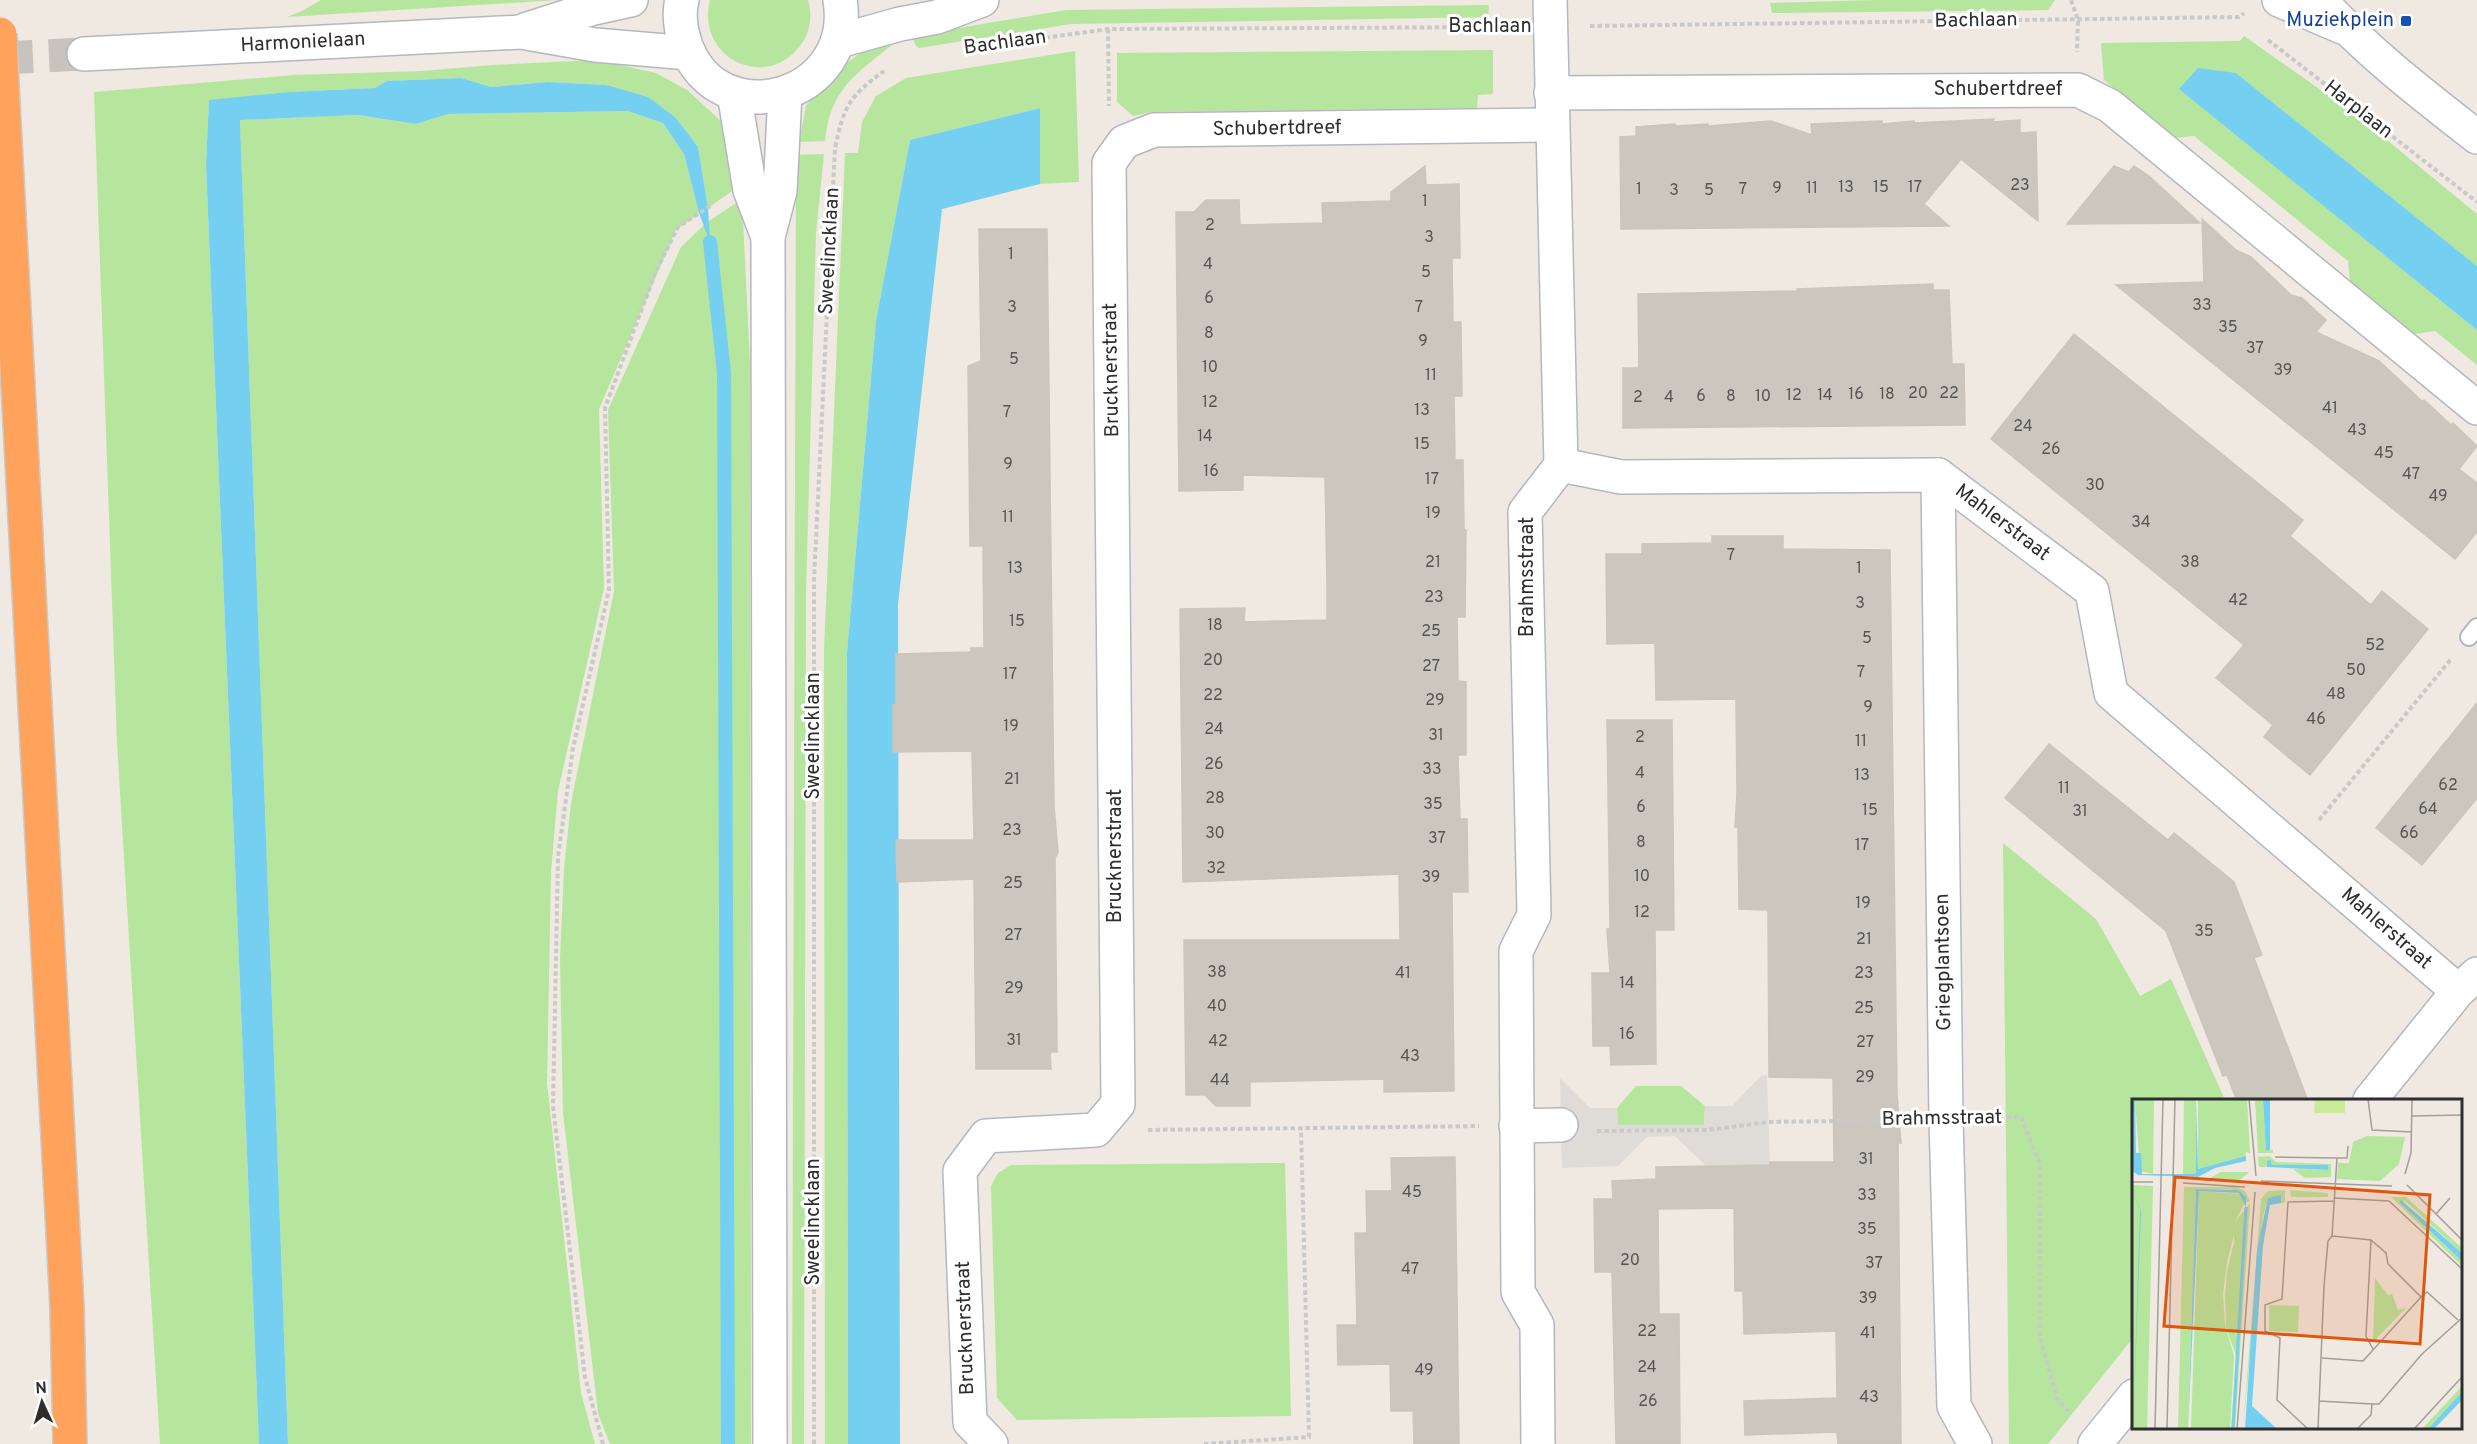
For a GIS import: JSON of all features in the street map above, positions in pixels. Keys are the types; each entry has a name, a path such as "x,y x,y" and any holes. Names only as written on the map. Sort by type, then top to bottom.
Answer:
{"highway":[{"path":"0,34 67,1307 70,1444"}],"street":[{"name":"Harmonielaan","path":"521,32 590,9 631,0"},
{"path":"682,0 680,21 689,53 707,77 734,93 750,97 785,94 812,80 823,69 839,41 842,12 840,0"},
{"name":"Bachlaan","path":"839,41 900,24 938,17 982,0"},
{"path":"2279,0 2346,29"},
{"path":"2320,0 2346,29 2382,62 2477,137"},
{"path":"1550,13 1561,465"},
{"name":"Harmonielaan","path":"84,54 521,32 595,45 689,53"},
{"name":"Schubertdreef","path":"1124,142 1154,130 1552,109 2078,90 2110,106 2477,408"},
{"path":"734,93 750,190 768,237"},
{"path":"770,1444 768,237 780,191 785,94"},
{"name":"Brucknerstraat","path":"991,1444 970,1422 960,1171 986,1136 1096,1130 1118,1104 1109,163 1124,142"},
{"name":"Mahlerstraat","path":"1561,465 1621,477 1938,475 2092,591 2110,693 2294,850 2468,982"},
{"name":"Brahmsstraat","path":"1538,1444 1537,1325 1518,1292 1516,951 1534,915 1525,512 1561,465"},
{"name":"Griegplantsoen","path":"1938,475 1946,1119 1954,1406 1975,1444"},
{"path":"2372,1099 2468,982"},
{"path":"1516,1126 1561,1125"},
{"path":"2096,1443 2132,1397"}],"path":[{"path":"2071,0 2078,20"},
{"path":"2246,12 2239,17 2248,25"},
{"name":"Bachlaan","path":"960,50 1108,29 1550,13 2078,20 2239,17"},
{"path":"1108,29 1109,126 1124,142"},
{"name":"Harplaan","path":"2267,39 2477,202"},
{"name":"Sweelincklaan","path":"814,1444 814,580 835,148 843,112 862,87 887,69"},
{"path":"603,1444 585,1377 554,1106 558,857 573,747 609,590 605,408 656,271 678,227 722,198"},
{"path":"2294,850 2473,632"},
{"name":"Brahmsstraat","path":"1561,1125 1584,1132 1707,1130 1769,1122 2021,1118 2040,1164 2040,1337 2057,1398 2096,1443"},
{"path":"1096,1130 1516,1126"},
{"path":"1204,1444 1309,1437 1301,1129"}],"green space":[{"path":"321,0 559,0 287,17"},
{"path":"710,0 808,0 810,15 808,31 804,40 790,56 774,65 756,67 739,63 725,54 714,40 708,21"},
{"path":"1876,0 2055,0 2048,10 1772,13 1770,3"},
{"path":"1489,5 1488,17 1071,24 919,48 912,36 1066,10"},
{"path":"2244,36 2359,117 2477,214 2477,266 2236,73 2180,89 2477,330 2477,365 2435,331 2415,334 2350,282 2348,261 2194,136 2173,138 2104,80 2101,43 2240,41"},
{"path":"889,37 893,44 867,64 839,95 828,123 825,141 799,142 806,106 833,74 860,53"},
{"path":"1493,50 1493,94 1478,95 1477,108 1150,112 1133,116 1117,102 1117,53"},
{"path":"1075,51 1079,182 1040,184 1040,108 910,140 876,321 847,653 848,1444 825,1444 824,651 845,153 858,153 862,122 876,96 906,78"},
{"path":"596,60 656,73 687,90 722,122 739,186 708,208 698,147 676,118 606,85 548,82 491,87 461,78 388,81 375,88 289,92 209,101 206,164 259,1444 160,1444 117,743 94,92 294,75 422,71"},
{"path":"628,111 663,123 684,154 699,213 676,230 599,409 604,588 558,791 551,872 547,1083 581,1393 595,1444 288,1444 240,120 358,115 416,124 447,114"},
{"path":"824,154 816,233 806,592 804,1444 792,1444 796,155"},
{"path":"742,199 750,364 751,1444 610,1444 598,1413 563,1113 560,958 564,869 571,803 614,591 608,410 681,247 706,223"},
{"path":"2003,843 2096,919 2140,996 2171,979 2225,1099 2132,1099 2132,1339 2048,1444 2009,1444"},
{"path":"1636,1086 1681,1086 1705,1106 1704,1125 1618,1125 1617,1108"},
{"path":"1285,1163 1291,1416 1017,1420 997,1398 991,1186 998,1173 1011,1165"}],"shaded area":[{"path":"1767,1075 1770,1165 1705,1165 1675,1136 1647,1137 1618,1166 1562,1168 1560,1078 1590,1108 1617,1108 1618,1125 1704,1125 1705,1106 1732,1106 1761,1076"}],"water":[{"path":"2198,68 2236,73 2477,266 2477,330 2179,89"},
{"path":"461,78 491,87 548,82 606,85 648,97 676,118 698,147 708,208 710,242 699,213 684,154 663,123 628,111 448,114 416,124 358,115 240,120 288,1444 259,1444 206,164 209,100 289,92 375,88 387,81"},
{"path":"1040,108 1040,184 942,209 898,604 900,1444 848,1444 847,653 876,321 910,140"}],"building":[{"path":"1994,119 1992,122 2020,120 2020,133 2036,132 2038,221 1961,159 1924,204 1949,226 1621,229 1620,137 1636,136 1636,127 1675,124 1675,126 1708,124 1708,126 1771,121 1812,135 1811,124 1882,121 1882,124"},
{"path":"1425,166 1426,185 1459,184 1460,258 1452,258 1453,322 1461,322 1462,396 1454,396 1455,460 1463,460 1464,530 1466,530 1465,617 1457,617 1458,681 1466,682 1466,755 1458,755 1460,819 1467,819 1468,892 1452,892 1454,1091 1384,1092 1384,1079 1250,1082 1250,1106 1216,1106 1205,1095 1186,1095 1184,940 1400,940 1399,874 1183,882 1180,609 1245,608 1244,622 1327,620 1327,582 1325,477 1243,475 1243,490 1179,491 1176,212 1194,212 1206,200 1239,200 1240,225 1323,223 1322,203 1391,201 1391,192"},
{"path":"2114,166 2129,172 2134,166 2149,176 2200,223 2067,224"},
{"path":"2202,219 2236,250 2251,257 2291,295 2302,298 2326,320 2316,332 2379,361 2423,402 2424,400 2451,425 2453,423 2477,446 2459,469 2477,483 2477,532 2455,559 2116,285 2204,282"},
{"path":"979,229 1047,229 1054,806 1058,852 1055,858 1057,1052 1050,1052 1051,1069 976,1069 974,879 897,882 896,840 974,840 972,751 893,752 893,705 896,704 896,654 971,652 971,648 984,648 983,546 970,546 968,366 981,361"},
{"path":"1933,284 1933,290 1949,290 1952,364 1964,364 1965,425 1623,428 1623,368 1639,368 1638,294 1797,291 1797,289"},
{"path":"2074,334 2303,520 2290,536 2371,605 2382,591 2428,629 2310,775 2264,737 2273,725 2216,678 2244,645 1991,439"},
{"path":"1712,536 1783,536 1783,549 1890,550 1897,1094 1901,1143 1898,1143 1901,1444 1838,1444 1837,1432 1745,1435 1744,1401 1837,1398 1836,1331 1744,1334 1743,1291 1735,1291 1734,1208 1658,1209 1659,1314 1679,1314 1680,1444 1616,1444 1612,1272 1595,1272 1594,1199 1613,1199 1612,1181 1656,1179 1656,1167 1834,1162 1833,1078 1769,1077 1768,910 1739,909 1738,827 1735,827 1736,699 1656,700 1655,643 1607,644 1606,554 1642,554 1642,544 1712,543"},
{"path":"2477,703 2477,798 2422,865 2376,828"},
{"path":"1607,720 1672,720 1674,930 1655,930 1656,1064 1611,1065 1610,1046 1593,1046 1592,973 1610,973 1607,929 1610,929"},
{"path":"2049,744 2168,840 2174,833 2234,882 2262,955 2254,958 2307,1099 2236,1099 2227,1075 2223,1076 2166,931 2005,798"},
{"path":"1455,1157 1459,1444 1414,1444 1413,1411 1391,1411 1390,1364 1338,1365 1337,1325 1357,1325 1355,1233 1367,1233 1366,1191 1392,1191 1391,1158"}],"waterway":[{"path":"710,242 724,373 728,1444"}],"tunnel":[{"path":"0,58 84,54"}],"place":[{"name":"Muziekplein","path":"2406,21"}]}
